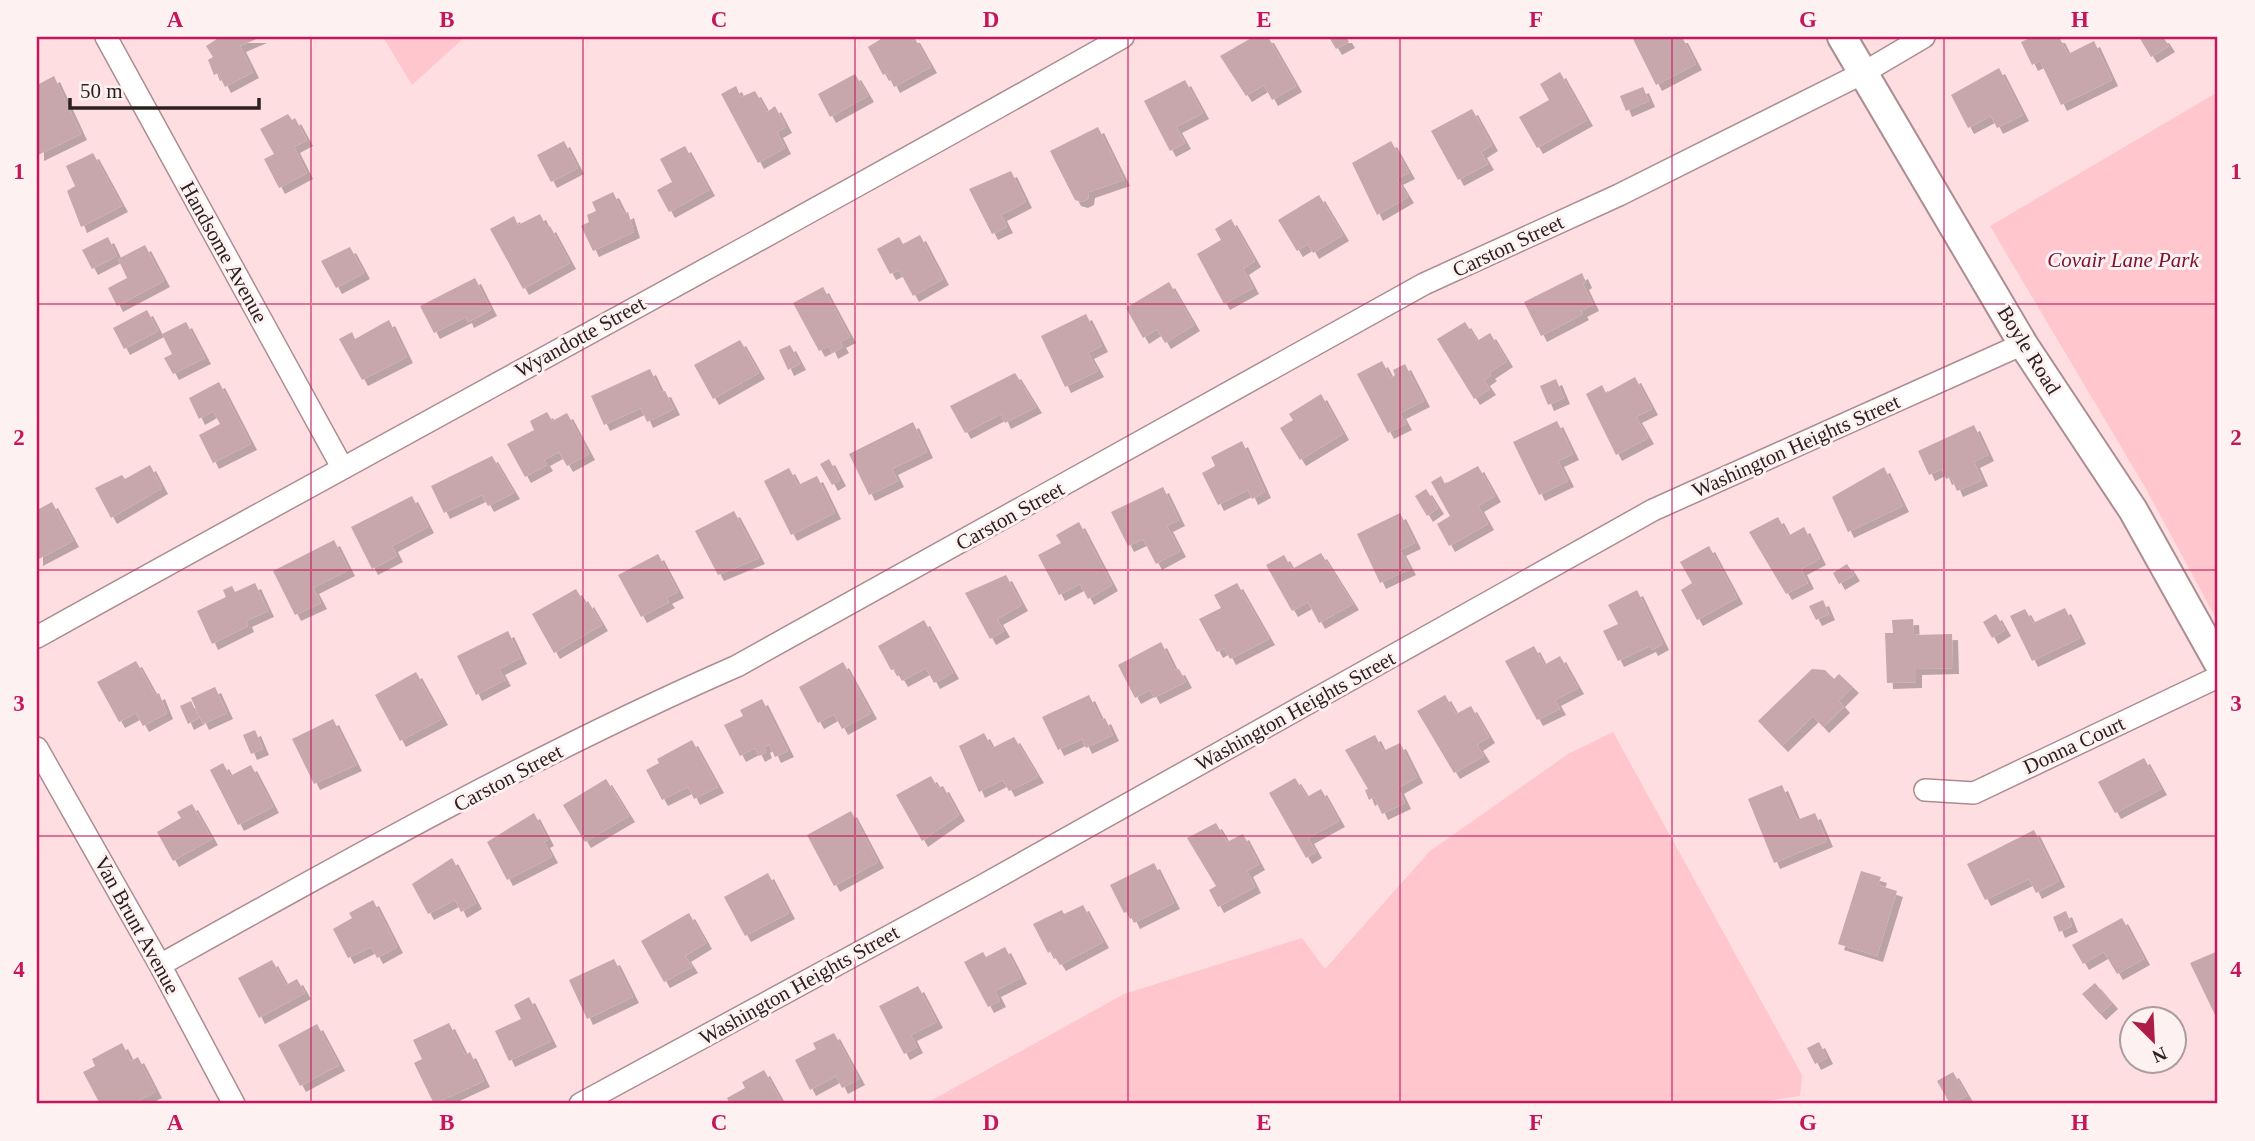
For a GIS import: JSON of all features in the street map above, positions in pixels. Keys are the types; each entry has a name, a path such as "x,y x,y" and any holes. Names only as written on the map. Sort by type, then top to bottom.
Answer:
{"street":[{"name":"Handsome Avenue","path":"106,37 342,467"},
{"name":"Wyandotte Street","path":"37,637 342,467 891,169 1123,37"},
{"name":"Boyle Road","path":"1842,37 2023,344 2133,510 2218,662"},
{"name":"Carston Street","path":"160,965 506,778 659,700 749,660 1424,284 1619,195 1863,73 1924,37"},
{"name":"Washington Heights Street","path":"580,1104 980,887 1653,510 2023,344"},
{"name":"Donna Court","path":"1925,790 1974,793 2218,677"},
{"name":"Van Brunt Avenue","path":"37,748 160,965 234,1104"}],"green space":[{"path":"383,37 465,37 412,85"},
{"name":"Covair Lane Park","path":"2218,92 2218,622 2146,489 1990,226"},
{"path":"1613,732 1802,1075 1800,1096 1747,1104 925,1104 1124,994 1302,938 1325,969 1430,851 1568,754"}],"building":[{"path":"220,37 261,37 240,46 253,72 225,87 218,73 214,75 208,60 213,57 206,46"},
{"path":"884,37 914,37 931,67 894,87 887,73 883,75 868,47"},
{"path":"1253,37 1268,37 1296,86 1272,100 1264,85 1246,96 1220,56"},
{"path":"1329,37 1346,37 1349,42 1336,49"},
{"path":"1632,37 1682,37 1696,64 1656,85"},
{"path":"2032,37 2059,37 2068,54 2094,41 2112,80 2061,105 2040,61 2032,65 2021,42"},
{"path":"2139,37 2163,37 2169,46 2151,57"},
{"path":"1999,68 2023,115 1997,128 1991,116 1968,128 1951,95"},
{"path":"1560,72 1587,120 1537,148 1519,117 1549,100 1540,84"},
{"path":"855,74 868,96 830,117 818,94"},
{"path":"54,76 81,134 38,155 37,85"},
{"path":"1185,80 1203,113 1176,127 1185,143 1170,151 1144,101"},
{"path":"736,86 741,97 755,91 767,112 775,106 786,127 777,132 785,148 758,163 721,94"},
{"path":"1643,87 1649,101 1626,111 1620,96"},
{"path":"1472,109 1492,145 1481,152 1488,164 1458,180 1431,131"},
{"path":"288,114 292,120 295,118 307,140 294,147 307,173 279,188 264,159 274,154 260,129"},
{"path":"1098,127 1124,180 1089,192 1088,199 1082,202 1075,200 1050,151"},
{"path":"564,141 578,168 551,182 537,155"},
{"path":"1391,141 1409,173 1397,179 1408,197 1377,215 1352,163"},
{"path":"685,146 709,190 669,212 657,190 672,182 660,159"},
{"path":"93,153 122,206 81,227 67,191 75,186 66,166"},
{"path":"1011,171 1026,202 1001,215 1007,227 992,234 969,189"},
{"path":"613,192 624,214 628,212 634,232 593,251 581,226 589,222 587,215 596,211 592,202"},
{"path":"1319,195 1343,235 1313,253 1308,244 1297,251 1278,220"},
{"path":"540,214 547,228 550,226 570,263 523,289 490,229 514,216 518,225"},
{"path":"1231,219 1255,261 1243,269 1253,288 1224,304 1197,254 1221,240 1215,229"},
{"path":"920,235 943,279 913,296 899,270 890,274 877,249 899,237 903,244"},
{"path":"108,237 117,256 92,269 82,250"},
{"path":"145,245 164,281 117,306 108,288 127,278 118,259"},
{"path":"350,247 364,273 336,288 321,261"},
{"path":"1582,273 1586,282 1583,284 1593,305 1581,311 1583,314 1541,336 1524,302"},
{"path":"475,278 491,310 468,322 466,317 434,333 420,306"},
{"path":"1169,282 1194,325 1165,343 1157,329 1143,338 1126,308"},
{"path":"823,287 850,337 840,342 843,347 832,353 829,346 819,351 793,303"},
{"path":"147,310 158,331 124,349 113,328"},
{"path":"1086,314 1102,346 1088,353 1098,371 1065,387 1041,336"},
{"path":"389,320 407,357 362,380 339,339 352,332 355,339"},
{"path":"186,322 205,358 173,374 164,358 172,354 162,334"},
{"path":"1465,322 1477,341 1490,333 1507,361 1489,373 1491,375 1484,380 1490,389 1474,399 1437,339"},
{"path":"740,340 759,373 713,399 694,365"},
{"path":"790,345 800,364 788,370 779,350"},
{"path":"1382,361 1391,378 1395,375 1393,370 1405,364 1424,401 1400,413 1406,424 1388,433 1357,374"},
{"path":"650,369 661,392 665,391 674,409 647,422 641,408 604,425 591,396"},
{"path":"1015,373 1036,407 1005,423 1001,414 965,433 950,406"},
{"path":"1635,377 1652,409 1636,417 1648,438 1616,455 1586,394 1602,385 1606,393"},
{"path":"1556,379 1564,398 1548,405 1540,386"},
{"path":"219,382 251,444 213,463 199,435 220,424 213,411 199,419 189,398"},
{"path":"1321,394 1343,434 1300,460 1280,428 1293,420 1289,414"},
{"path":"547,412 552,421 567,413 589,454 567,466 559,452 544,460 547,465 525,477 507,444 534,430 530,421"},
{"path":"1557,421 1573,454 1558,461 1568,481 1539,495 1513,442"},
{"path":"913,422 927,452 892,469 898,481 869,495 849,454"},
{"path":"1974,425 1988,455 1974,462 1982,480 1957,491 1951,477 1946,479 1942,469 1929,475 1918,451"},
{"path":"1242,441 1265,492 1252,499 1248,490 1218,505 1202,473 1215,466 1211,457"},
{"path":"492,456 514,493 488,506 482,495 444,513 431,486"},
{"path":"829,459 840,480 832,485 820,464"},
{"path":"150,465 162,488 111,518 95,488 122,475 125,479"},
{"path":"1478,466 1495,496 1478,506 1488,524 1449,546 1437,524 1450,516 1431,482 1441,476 1445,484"},
{"path":"1884,467 1903,506 1848,532 1832,497"},
{"path":"789,468 798,485 817,476 835,513 791,535 764,481"},
{"path":"1163,487 1179,520 1167,526 1180,551 1156,564 1143,539 1128,546 1111,512"},
{"path":"1426,489 1438,508 1427,516 1415,496"},
{"path":"412,496 428,527 392,546 397,556 372,569 351,527"},
{"path":"52,502 73,541 37,560 37,510"},
{"path":"734,511 759,558 718,575 695,531"},
{"path":"1400,513 1415,543 1400,550 1410,569 1380,583 1357,534"},
{"path":"1778,517 1788,536 1804,527 1820,559 1801,569 1808,583 1786,594 1749,532"},
{"path":"1079,522 1112,585 1088,599 1080,584 1059,595 1038,555 1061,543 1056,535"},
{"path":"334,540 349,570 313,588 321,603 295,615 273,571"},
{"path":"1709,546 1737,598 1697,620 1681,590 1692,583 1680,562"},
{"path":"1321,553 1353,604 1319,623 1308,602 1292,611 1266,565 1284,555 1292,569"},
{"path":"658,554 678,592 666,598 669,602 641,617 618,575"},
{"path":"1847,564 1854,575 1839,584 1833,573"},
{"path":"1006,575 1022,605 997,619 1004,631 990,639 965,593"},
{"path":"255,583 268,611 246,621 248,626 212,644 197,611 226,597 223,590 232,586 235,592"},
{"path":"1237,583 1269,639 1230,659 1224,648 1217,652 1199,619 1221,608 1214,595"},
{"path":"576,589 585,604 588,601 602,625 554,653 532,614"},
{"path":"1637,590 1663,644 1652,650 1650,646 1618,661 1603,631 1618,624 1608,605"},
{"path":"1823,600 1829,614 1816,620 1809,606"},
{"path":"2065,608 2080,638 2032,661 2010,616 2025,609 2033,623"},
{"path":"1996,614 2005,630 1992,638 1983,622"},
{"path":"1913,619 1914,635 1952,634 1953,668 1916,669 1916,682 1887,683 1885,633 1893,633 1892,620"},
{"path":"924,620 953,673 934,683 926,668 902,681 895,669 891,670 878,646"},
{"path":"508,631 521,658 499,669 505,680 476,695 457,656"},
{"path":"1161,642 1175,670 1179,669 1186,682 1154,698 1150,690 1135,698 1118,665"},
{"path":"1534,646 1544,665 1560,656 1578,688 1555,700 1560,709 1537,720 1505,661"},
{"path":"136,661 155,695 159,693 167,713 143,726 136,713 119,722 97,682"},
{"path":"843,662 871,713 842,729 834,714 818,723 799,687"},
{"path":"1812,669 1825,670 1834,679 1839,674 1853,687 1839,701 1844,707 1823,727 1813,716 1782,746 1758,721"},
{"path":"416,672 442,719 400,741 375,695"},
{"path":"215,687 227,713 203,724 191,698"},
{"path":"1089,695 1101,720 1105,718 1113,735 1086,748 1082,739 1058,750 1042,717"},
{"path":"1445,695 1456,714 1471,706 1489,737 1477,745 1484,756 1454,773 1417,711"},
{"path":"762,699 788,751 775,757 769,744 764,747 766,752 759,756 755,748 740,756 724,725 743,716 740,710"},
{"path":"191,701 199,718 188,724 180,706"},
{"path":"333,719 356,765 314,784 292,739"},
{"path":"255,730 263,749 251,754 243,735"},
{"path":"984,733 992,748 1014,737 1038,777 1009,791 1003,780 979,792 959,746"},
{"path":"1375,735 1383,751 1400,743 1417,777 1398,788 1405,803 1382,814 1374,797 1369,800 1365,790 1368,789 1345,750"},
{"path":"692,740 718,787 694,799 688,787 662,800 646,770 659,763 657,759"},
{"path":"2144,758 2161,789 2115,813 2098,782"},
{"path":"223,763 230,776 251,765 273,807 238,825 210,770"},
{"path":"931,776 938,788 943,786 959,815 922,841 896,795"},
{"path":"1295,778 1307,797 1321,789 1339,821 1308,838 1316,852 1306,858 1269,793"},
{"path":"606,779 629,816 585,842 563,805"},
{"path":"1782,785 1797,820 1815,813 1827,841 1774,863 1748,799"},
{"path":"192,804 212,839 173,861 157,832 181,818 177,812"},
{"path":"851,811 878,862 834,886 807,835"},
{"path":"534,813 548,840 544,842 552,857 507,880 487,842"},
{"path":"1216,823 1227,842 1243,834 1259,864 1247,871 1255,887 1218,907 1209,890 1216,886 1187,838"},
{"path":"2034,830 2059,881 2036,893 2029,879 1985,900 1967,864"},
{"path":"452,858 476,903 461,912 455,900 428,914 412,884"},
{"path":"1154,863 1174,903 1134,923 1128,911 1124,913 1110,885"},
{"path":"1861,871 1881,877 1878,885 1897,891 1877,956 1838,944"},
{"path":"768,873 789,913 745,936 724,897"},
{"path":"373,900 397,947 377,958 371,947 348,958 333,929 352,918 349,913"},
{"path":"1083,905 1103,942 1060,965 1051,951 1048,953 1033,924 1062,910 1064,914"},
{"path":"2066,911 2072,926 2059,932 2053,917"},
{"path":"689,913 706,943 685,956 692,967 664,982 641,941"},
{"path":"2122,918 2144,959 2117,974 2104,952 2083,964 2072,945"},
{"path":"1005,947 1021,978 995,991 1000,1001 988,1007 964,962 983,952 986,957"},
{"path":"2218,951 2218,1016 2216,1017 2190,963"},
{"path":"614,959 633,997 587,1019 569,980"},
{"path":"272,960 286,985 297,979 305,993 259,1018 238,978"},
{"path":"2095,983 2112,1003 2100,1014 2082,994"},
{"path":"918,986 937,1022 911,1035 917,1047 904,1054 879,1006"},
{"path":"529,997 551,1041 509,1061 495,1031 521,1019 514,1005"},
{"path":"449,1023 465,1055 470,1052 484,1081 434,1104 414,1063 422,1059 413,1040"},
{"path":"317,1024 339,1065 300,1086 278,1045"},
{"path":"834,1033 859,1079 842,1088 836,1076 810,1090 795,1060 816,1049 813,1043"},
{"path":"1819,1042 1827,1058 1815,1064 1807,1048"},
{"path":"122,1043 131,1061 138,1057 156,1092 132,1104 100,1104 83,1072 95,1066 92,1059"},
{"path":"764,1070 783,1104 730,1104 727,1098 745,1088 742,1082"},
{"path":"1953,1072 1967,1096 1950,1104 1937,1081"}]}
